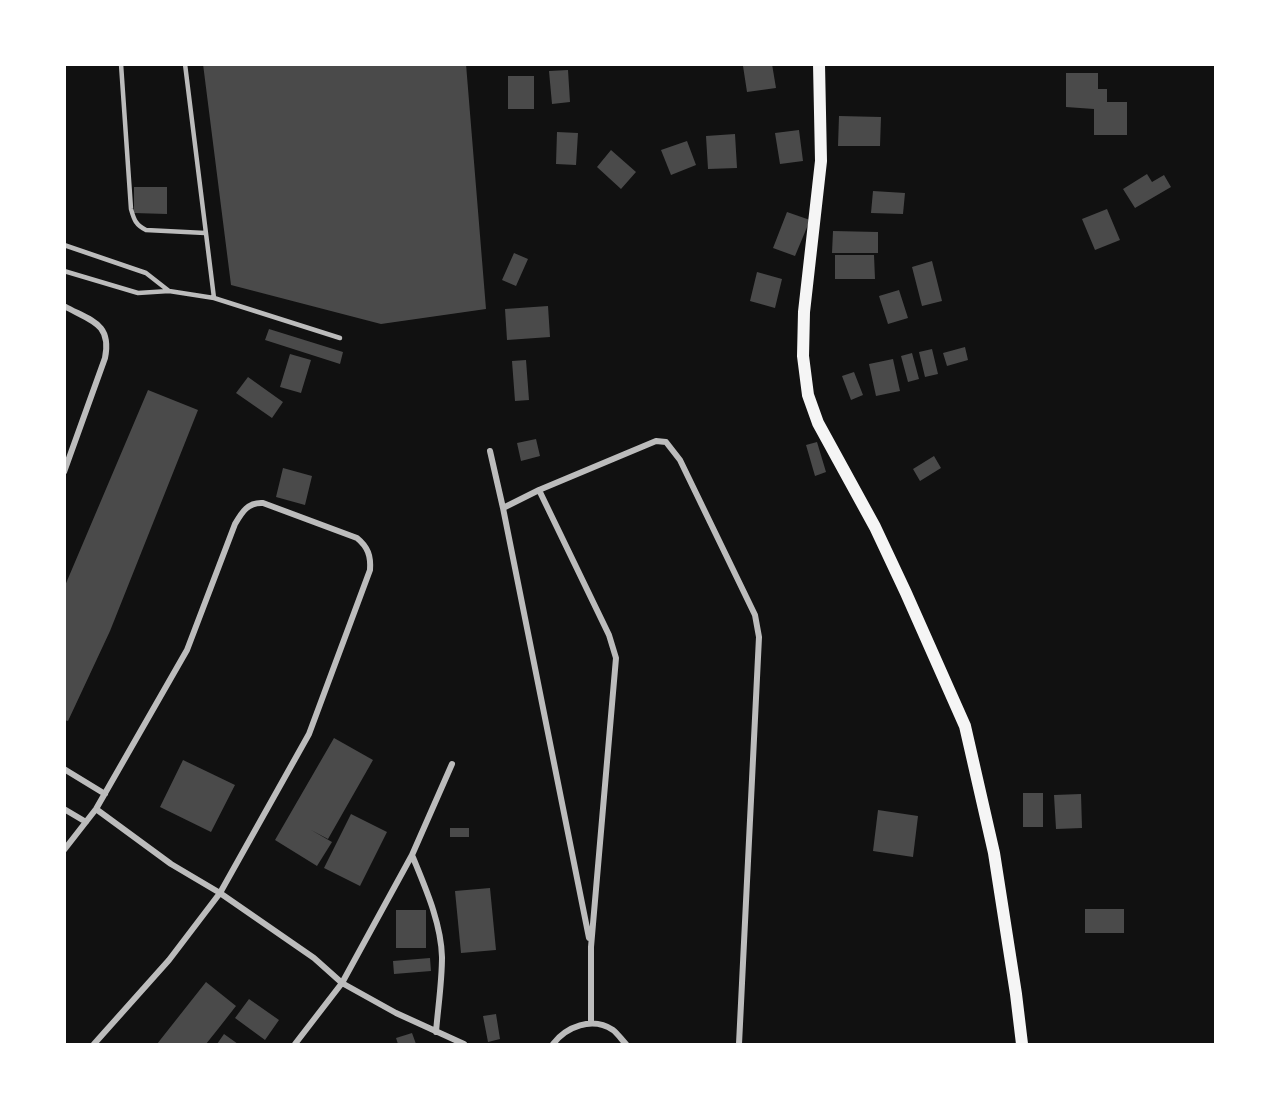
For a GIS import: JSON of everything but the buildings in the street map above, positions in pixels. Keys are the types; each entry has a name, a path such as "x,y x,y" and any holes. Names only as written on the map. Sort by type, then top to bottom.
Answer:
{"main road":[{"path":"819,64 821,161 804,312 803,356 808,395 818,423 875,527 906,592 965,726 994,853 1022,1044"}],"street":[{"path":"64,306 99,326 105,333 108,344 64,472"},
{"path":"503,508 539,490 656,441 666,442 680,459 755,615 759,637 739,1044"},
{"path":"490,451 591,947"},
{"path":"539,490 609,635 616,658 591,947 591,1023"},
{"path":"64,850 96,809 187,650 235,524 245,509 254,503 263,503 357,538 364,544 370,557 370,570 309,734 220,892 169,960 94,1044"},
{"path":"295,1044 342,983 412,855 452,765"},
{"path":"64,769 105,794"},
{"path":"64,809 86,822"},
{"path":"96,809 171,864 220,892 314,958 342,983 396,1013 464,1044"},
{"path":"412,855 436,919 442,956 436,1032"},
{"path":"553,1044 570,1028 591,1023 612,1030 626,1044"}],"lane":[{"path":"121,64 131,209 134,220 146,230 205,232"},
{"path":"185,64 214,298"},
{"path":"64,245 146,273 169,291"},
{"path":"64,271 138,293 169,291 214,298 340,338"}]}
